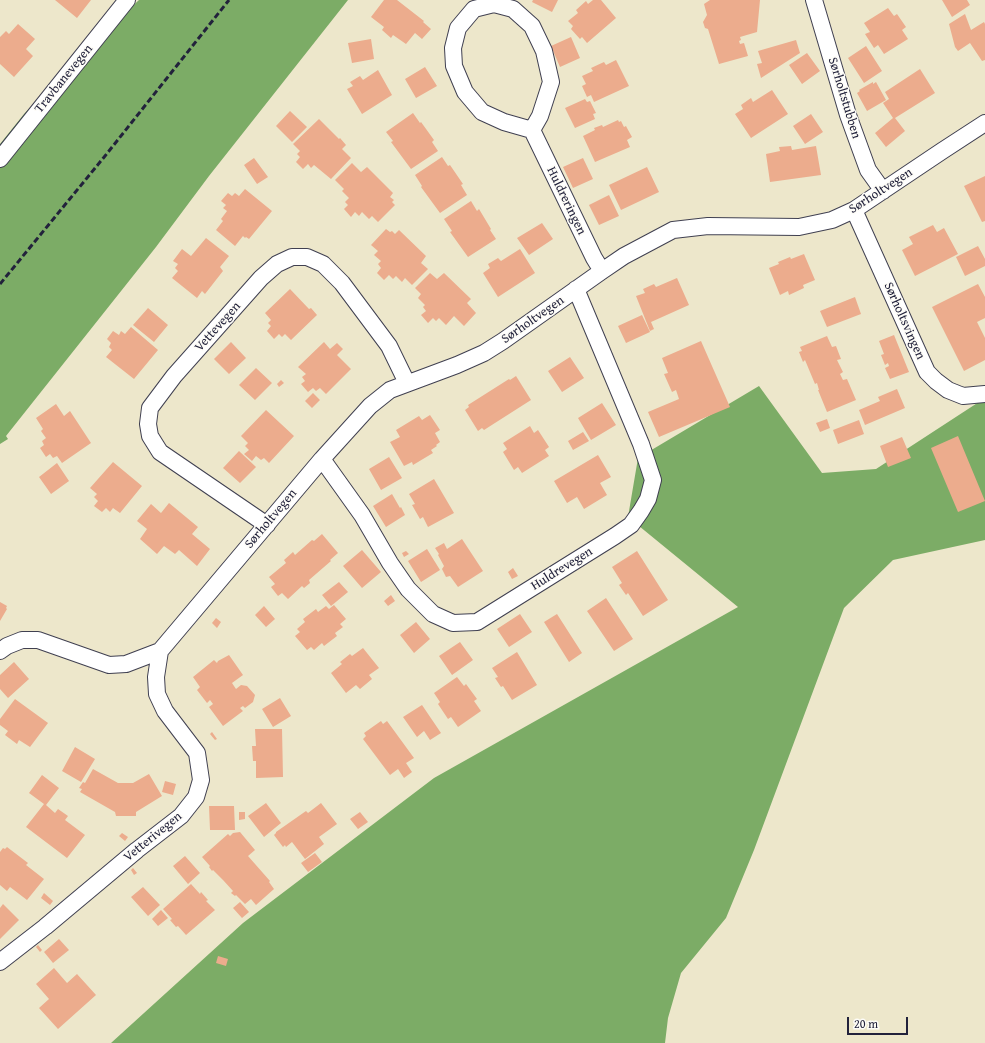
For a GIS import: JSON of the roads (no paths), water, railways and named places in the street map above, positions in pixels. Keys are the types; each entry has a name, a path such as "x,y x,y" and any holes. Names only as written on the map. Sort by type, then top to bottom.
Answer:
{"street":[{"name":"Travbanevegen","path":"0,159 127,0"},
{"name":"Sørholtstubben","path":"814,0 848,115 868,170 883,191"},
{"path":"494,4 513,9 532,26 544,51 551,82 540,116 532,130 504,122 482,112 466,92 454,66 452,48 458,28 474,9 494,4"},
{"name":"Sørholtvegen","path":"160,651 322,459 370,406 390,390 407,382 457,365 484,353 624,256 673,230 708,226 799,227 832,220 854,210 942,150 985,123"},
{"name":"Huldreringen","path":"532,130 594,258 602,271"},
{"name":"Sørholtsvingen","path":"854,210 927,372 948,390 963,396 985,394"},
{"name":"Vettevegen","path":"267,524 160,452 150,436 148,424 150,408 174,376 261,278 277,264 292,257 307,257 323,264 342,283 389,346 407,382"},
{"name":"Huldrevegen","path":"322,459 362,515 390,563 408,589 433,614 453,623 477,622 615,536 631,525 641,511 648,499 652,480 641,444 576,290"},
{"path":"0,651 7,646 22,640 38,640 109,665 126,664 160,651"},
{"name":"Vetterivegen","path":"0,962 181,816 196,797 201,780 197,753 165,712 157,694 156,677 160,651"}],"railway":[{"path":"0,284 105,156 229,0"}]}
